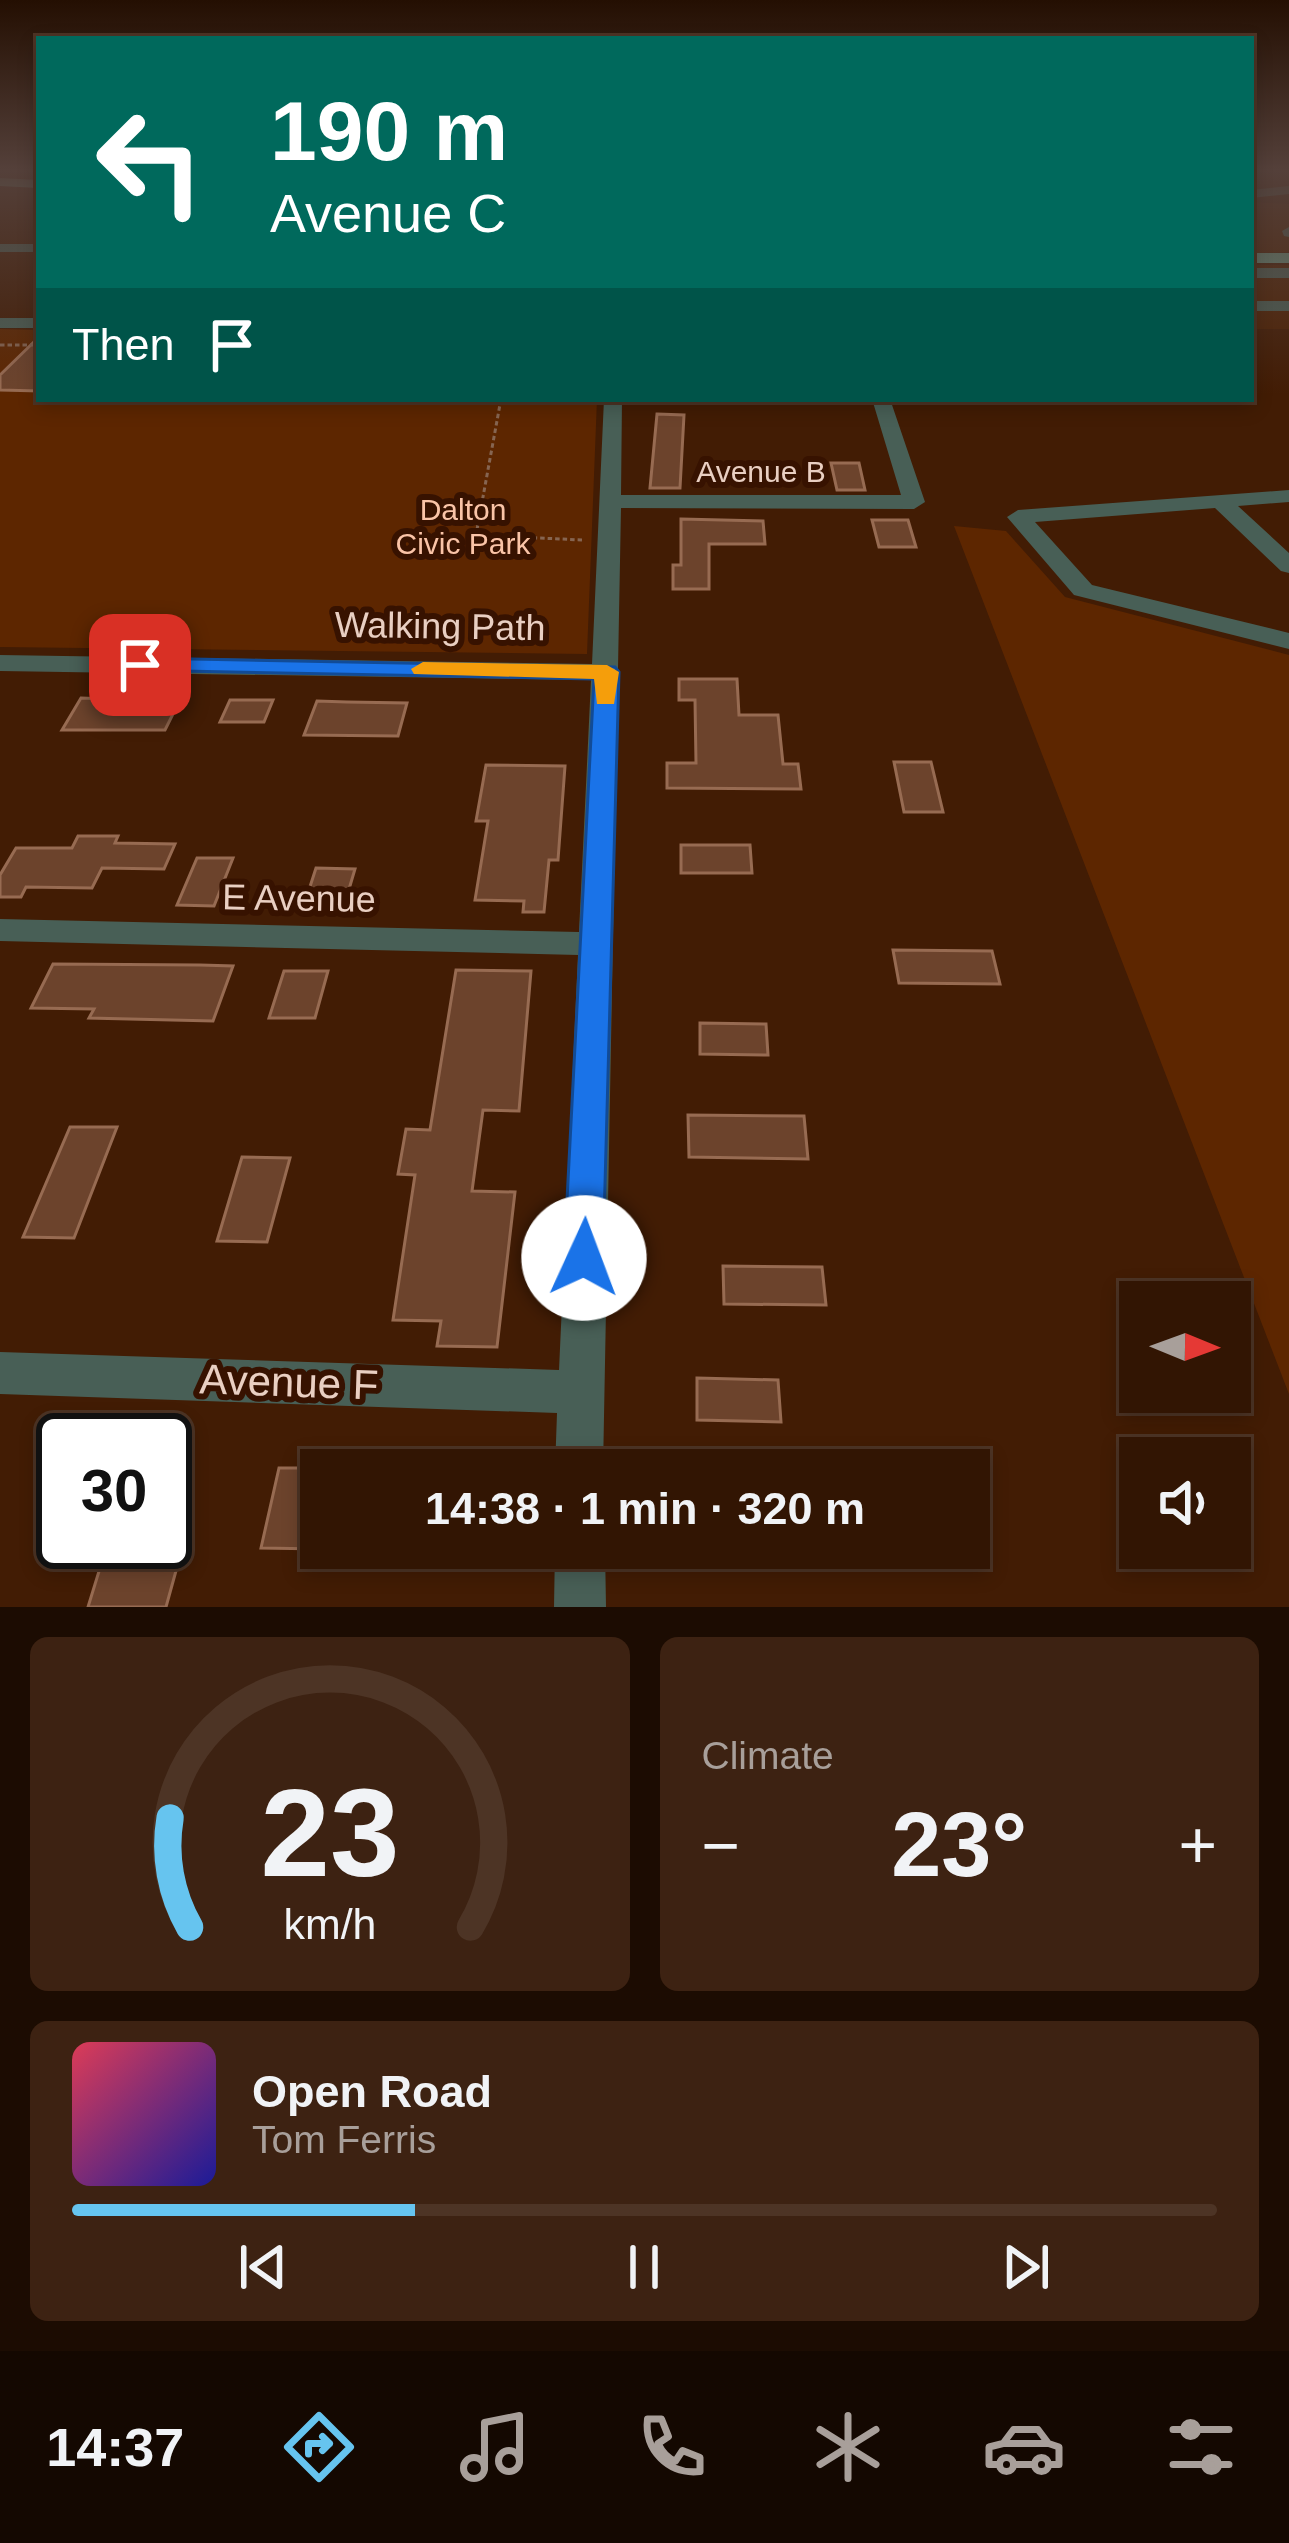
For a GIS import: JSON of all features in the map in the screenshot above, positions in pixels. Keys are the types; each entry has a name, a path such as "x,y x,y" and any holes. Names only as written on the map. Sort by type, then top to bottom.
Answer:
{"main road":[{"path":"1254,259 1286,264"}],"street":[{"path":"0,248 36,248"},
{"path":"1254,272 1286,264"},
{"path":"1254,306 1289,306"},
{"path":"0,323 36,323"},
{"path":"579,1449 613,402"},
{"name":"Avenue B","path":"609,501 914,502 882,402"},
{"path":"1289,496 1018,517 1083,590 1289,641"},
{"path":"1222,502 1289,566"},
{"path":"0,663 607,672"},
{"name":"E Avenue","path":"0,930 596,944"},
{"name":"Avenue F","path":"0,1372 579,1392"},
{"path":"580,1569 580,1607"}],"path":[{"path":"0,345 36,345"},
{"path":"500,402 476,535 598,540"}],"shaded area":[{"path":"1254,244 1289,244 1289,252 1254,253"},
{"path":"1254,265 1289,265 1289,329 1254,329"}],"green space":[{"name":"Dalton Civic Park","path":"0,329 36,330 36,402 597,402 587,654 0,647"},
{"path":"954,526 1006,531 1065,597 1289,655 1289,1394 1251,1296 1251,1281 1245,1281"}],"building":[{"path":"36,340 36,391 0,390 0,375"},
{"path":"657,414 684,415 680,488 650,488"},
{"path":"831,463 859,463 865,490 837,490"},
{"path":"681,519 763,521 765,544 709,544 709,589 673,589 673,565 681,565"},
{"path":"872,520 908,520 916,547 879,547"},
{"path":"679,679 737,679 739,715 778,715 783,764 798,764 801,789 667,788 667,763 696,763 695,700 679,700"},
{"path":"81,698 180,700 165,730 62,730"},
{"path":"230,700 273,700 264,722 220,722"},
{"path":"317,701 407,703 398,736 304,735"},
{"path":"894,762 931,762 943,812 904,812"},
{"path":"486,765 565,766 558,860 549,860 544,912 523,912 524,901 475,900 488,821 476,821"},
{"path":"78,836 118,836 115,843 175,844 164,869 102,868 92,888 26,887 21,897 0,897 0,875 16,848 72,848"},
{"path":"681,845 750,845 752,873 681,873"},
{"path":"197,858 233,858 214,906 177,905"},
{"path":"316,868 355,869 347,896 307,896"},
{"path":"893,950 992,951 1000,984 899,983"},
{"path":"53,964 233,966 213,1021 89,1018 94,1009 31,1008"},
{"path":"456,970 531,971 519,1111 483,1110 472,1191 515,1192 497,1347 437,1346 441,1321 393,1320 415,1175 398,1174 406,1129 430,1130"},
{"path":"284,971 328,971 315,1018 269,1018"},
{"path":"700,1023 766,1024 768,1055 700,1054"},
{"path":"688,1115 804,1116 808,1159 689,1157"},
{"path":"70,1127 117,1127 74,1238 23,1237"},
{"path":"242,1157 290,1158 267,1242 217,1241"},
{"path":"723,1266 822,1267 826,1305 724,1304"},
{"path":"697,1378 778,1380 781,1422 697,1420"},
{"path":"279,1468 300,1468 300,1549 261,1548"},
{"path":"100,1569 177,1569 166,1607 88,1607"}],"slow traffic":[{"path":"423,669 607,672 605,699"}],"route":[{"path":"140,665 607,672 584,1258"}]}
